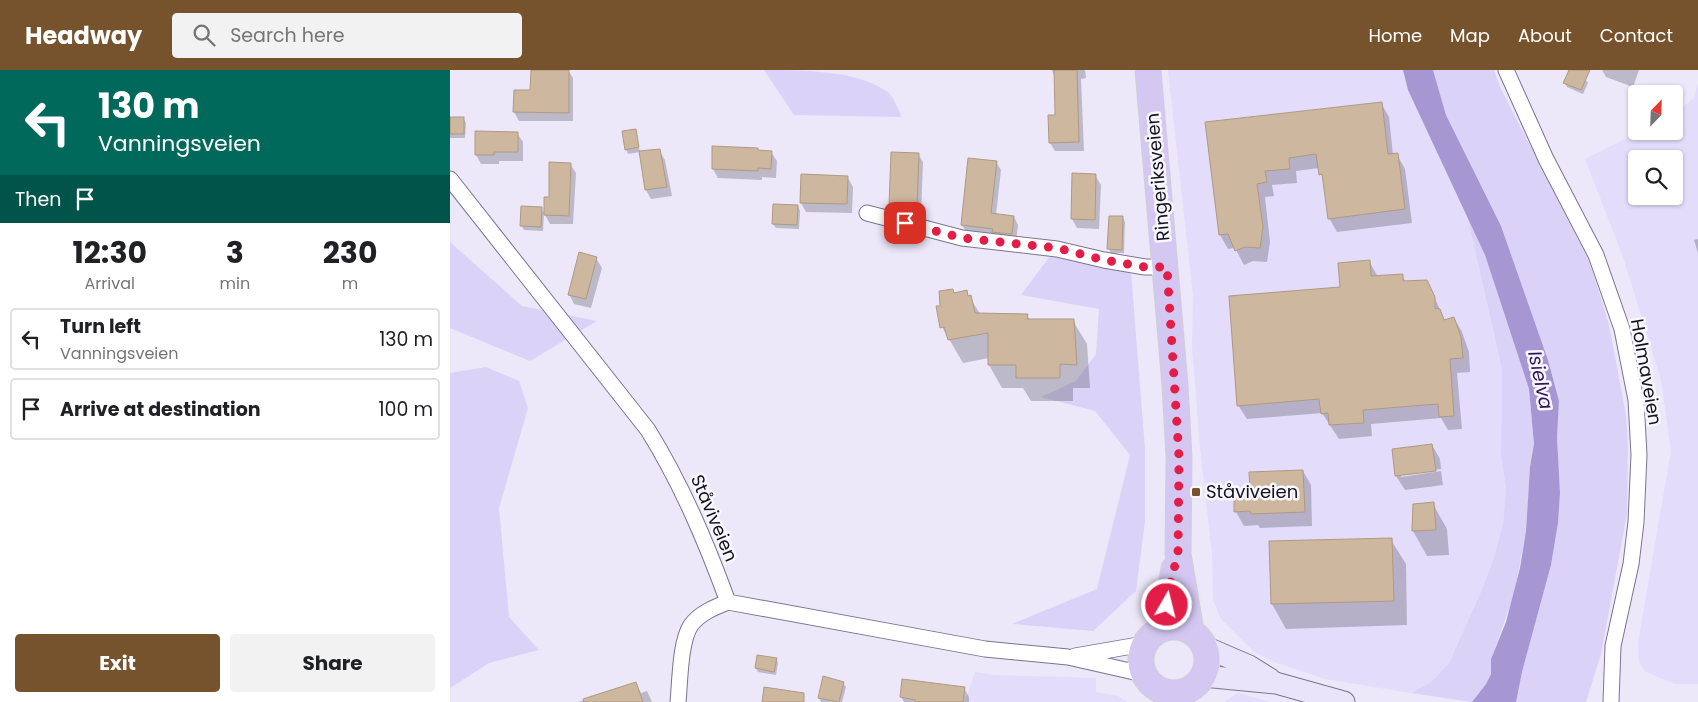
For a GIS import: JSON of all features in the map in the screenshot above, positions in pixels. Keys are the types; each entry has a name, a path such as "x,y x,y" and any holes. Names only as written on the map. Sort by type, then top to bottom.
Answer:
{"main road":[{"name":"Ringeriksveien","path":"1148,70 1167,267 1178,430 1178,554 1198,639"},
{"name":"Ringeriksveien","path":"1164,628 1171,580 1178,554"},
{"path":"1173,626 1198,639 1207,662 1190,690 1171,693 1153,688 1140,664 1144,644 1156,632 1173,626"}],"street":[{"name":"Holmaveien","path":"1506,70 1546,159 1596,255 1622,329 1636,400 1639,455 1636,522 1631,564 1613,646 1611,702"},
{"name":"Ståviveien","path":"450,179 648,430 672,469 690,507 711,555 728,602"},
{"path":"867,213 962,238 1057,248 1112,262 1145,267 1167,267"},
{"path":"678,702 684,648 692,624 708,610 728,602 985,648 1068,657 1153,688"},
{"path":"1198,639 1249,666 1276,683 1344,702"},
{"path":"1068,657 1144,644"},
{"path":"1190,690 1276,683"}],"shaded area":[{"path":"764,70 829,73 877,85 889,93 902,117 794,115"},
{"path":"1168,70 1403,70 1408,90 1467,215 1502,369 1501,457 1506,488 1503,524 1494,558 1449,663 1431,682 1411,693 1325,679 1274,662 1254,652 1221,619 1213,600 1212,555 1200,448 1192,346 1193,295"},
{"path":"1433,70 1494,70 1500,87 1590,263 1609,325 1626,415 1628,446 1627,514 1601,654 1586,702 1516,702 1522,672 1551,565 1558,523 1560,493 1557,437 1559,401 1548,360 1501,226 1446,115"},
{"path":"1698,83 1698,684 1675,684 1646,672 1639,662 1638,643 1671,451 1661,380 1623,257 1585,159 1628,138 1628,140 1683,140 1683,107 1694,98"},
{"path":"1467,215 1485,255 1529,389 1534,444 1530,467 1526,531 1514,595 1491,659 1491,674 1472,702 1411,693 1431,682 1449,663 1494,558 1503,524 1506,488 1501,457 1502,369"},
{"path":"450,242 522,306 597,321 530,361 450,328"},
{"path":"1050,256 1131,272 1145,449 1145,521 1136,591 1093,631 1012,624 1097,589 1130,455 1095,411 1041,397 1076,381 1096,354 1099,309 1021,295"},
{"path":"486,367 519,381 528,408 499,508 509,617 539,650 489,663 450,688 450,373"},
{"path":"975,672 993,675 1096,678 1096,692 1118,696 1127,702 965,702"},
{"path":"1238,693 1270,702 1224,702"}],"water":[{"name":"Isielva","path":"1403,70 1433,70 1446,115 1501,226 1548,360 1559,401 1557,437 1560,493 1558,523 1551,565 1522,672 1516,702 1472,702 1491,674 1491,659 1506,622 1520,568 1526,531 1530,467 1534,444 1529,389 1485,255 1408,90"}],"building":[{"path":"531,70 569,70 569,113 513,112 514,90 530,90"},
{"path":"1054,70 1077,70 1079,142 1049,143 1048,115 1055,115"},
{"path":"1569,70 1590,70 1581,90 1563,83"},
{"path":"1382,102 1388,154 1398,153 1405,209 1328,219 1322,174 1319,175 1316,154 1289,158 1290,169 1265,171 1267,182 1257,184 1263,227 1260,248 1245,247 1235,251 1228,234 1219,235 1205,122"},
{"path":"450,117 464,117 464,134 450,134"},
{"path":"636,129 639,147 625,150 622,131"},
{"path":"475,131 518,132 518,152 494,152 494,155 475,155"},
{"path":"712,146 758,148 758,150 772,151 771,169 758,168 758,171 712,169"},
{"path":"660,149 667,187 645,190 639,151"},
{"path":"891,152 919,153 917,207 889,206"},
{"path":"968,158 997,161 991,213 1014,216 1012,234 992,232 993,229 961,225"},
{"path":"549,162 571,163 569,216 544,215 544,197 549,197"},
{"path":"1072,173 1096,174 1095,220 1071,219"},
{"path":"801,174 848,176 847,204 800,203"},
{"path":"773,204 798,205 797,225 772,224"},
{"path":"521,206 542,207 541,227 520,226"},
{"path":"1109,216 1123,216 1122,250 1107,249"},
{"path":"579,252 597,257 586,299 568,295"},
{"path":"1370,260 1371,276 1403,274 1403,281 1427,280 1435,297 1435,308 1440,309 1444,320 1454,317 1461,337 1463,358 1450,359 1454,416 1439,417 1438,404 1363,410 1364,423 1329,425 1328,413 1321,414 1319,399 1237,406 1229,296 1340,287 1338,263"},
{"path":"953,289 954,293 967,290 968,296 971,295 975,313 1028,314 1027,319 1074,319 1077,365 1060,364 1060,378 1016,378 1016,365 988,365 988,333 948,340 944,327 940,328 936,306 940,306 939,291"},
{"path":"1432,444 1436,471 1395,476 1392,449"},
{"path":"1303,470 1305,512 1251,514 1250,511 1234,512 1234,490 1250,489 1249,472"},
{"path":"1434,502 1436,530 1412,531 1413,504"},
{"path":"1392,538 1394,601 1271,604 1269,541"},
{"path":"757,655 777,658 774,672 755,668"},
{"path":"823,676 844,682 839,702 818,698"},
{"path":"902,679 965,687 963,702 915,702 915,700 900,697"},
{"path":"636,682 643,702 584,702 583,699"},
{"path":"764,687 804,693 804,702 762,702"}],"place":[{"name":"Ståviveien","path":"1196,492"}],"route":[{"path":"905,223 962,238 1057,248 1104,260 1145,267 1167,267 1179,457 1178,554 1167,605"}]}
